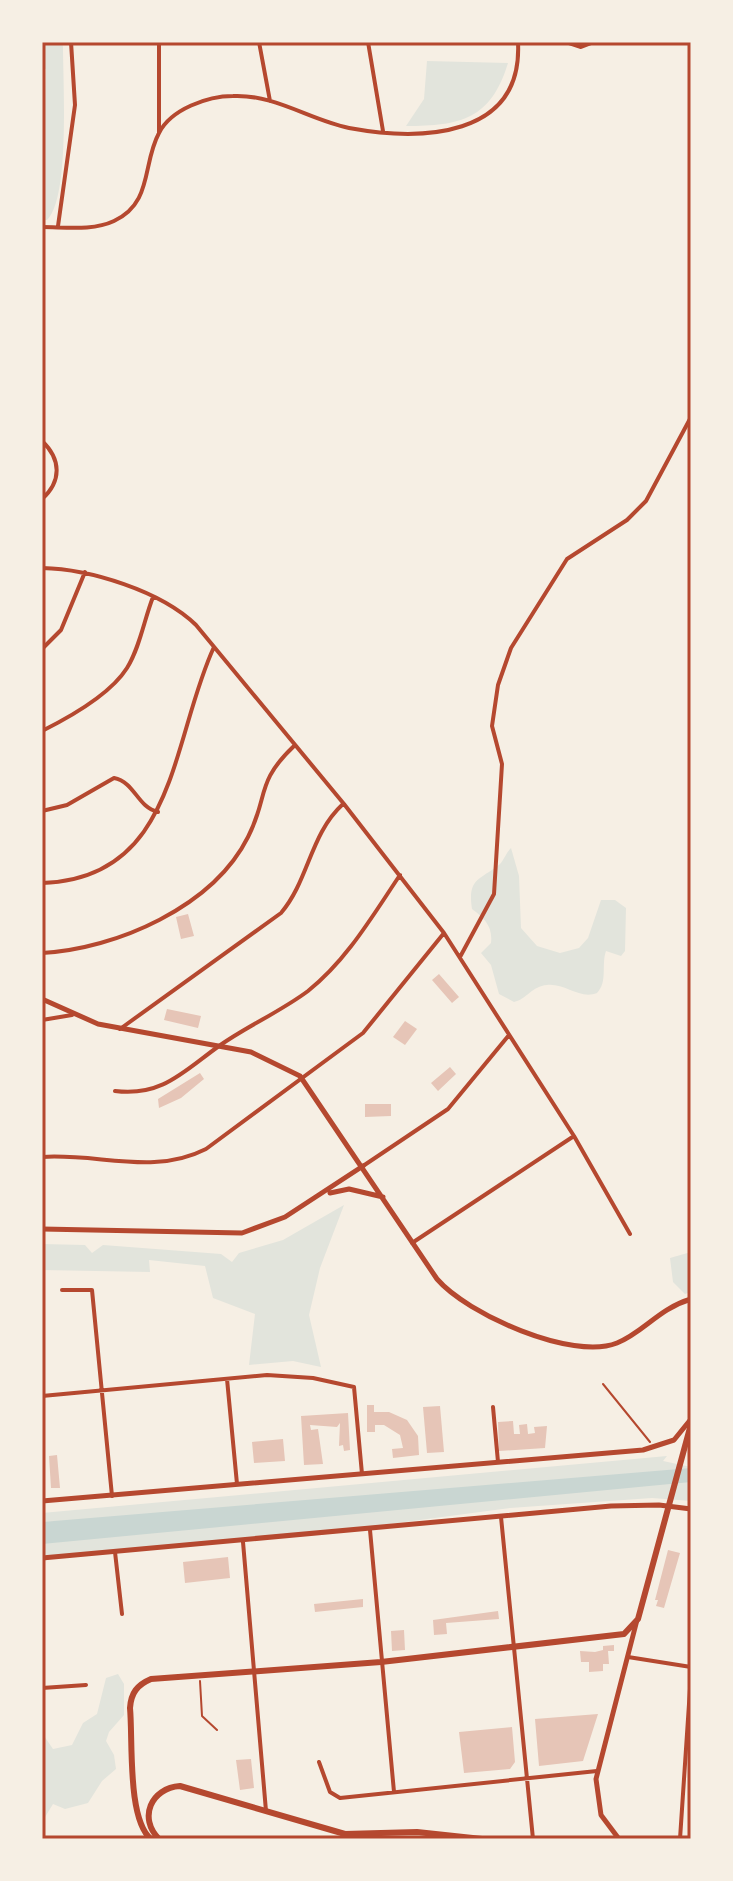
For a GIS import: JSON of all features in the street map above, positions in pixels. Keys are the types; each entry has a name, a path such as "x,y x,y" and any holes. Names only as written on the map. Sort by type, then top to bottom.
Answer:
{"main road":[{"path":"42,999 72,1015 120,1029 262,1056 300,1076 443,1287 471,1309 578,1346 594,1348 616,1344 665,1309 691,1299"},
{"path":"42,1229 242,1233 275,1223 325,1194 363,1166"},
{"path":"325,1194 349,1189 383,1197"},
{"path":"42,1501 654,1448 674,1440 691,1422"},
{"path":"619,1839 598,1808 597,1771 691,1422"},
{"path":"42,1558 611,1506 691,1509"},
{"path":"151,1839 140,1827 136,1809 133,1694 151,1679 381,1662 614,1637 628,1631 638,1619"},
{"path":"136,1809 151,1803 165,1789 180,1786 345,1834 428,1832 482,1839"},
{"path":"151,1803 148,1822 159,1839"}],"street":[{"path":"58,227 75,105 71,42"},
{"path":"42,227 100,225 129,212 140,199 159,133 159,42"},
{"path":"259,42 270,101"},
{"path":"368,42 383,131"},
{"path":"159,133 183,111 213,98 240,96 270,101 348,128 449,131 484,117 498,106 512,84 519,58 518,42"},
{"path":"566,42 581,47 594,42"},
{"path":"460,957 494,894 502,764 492,726 498,685 511,648 567,559 627,520 646,501 691,417"},
{"path":"42,441 57,461 54,485 42,499"},
{"path":"42,568 85,572 153,597 182,612 214,647 344,804 444,933 574,1136 630,1234"},
{"path":"42,649 61,630 85,572"},
{"path":"42,731 81,708 121,675 131,659 153,597"},
{"path":"42,883 70,881 99,871 136,842 158,812 214,647"},
{"path":"42,953 82,949 120,939 148,926 201,891 241,850 257,816 267,777 294,746"},
{"path":"42,811 67,805 114,778 127,783 145,806 158,812"},
{"path":"120,1029 281,913 297,891 324,825 344,804"},
{"path":"115,1091 143,1091 168,1084 218,1046 281,1010 323,978 353,944 400,875"},
{"path":"42,1157 73,1155 145,1164 178,1160 206,1149 377,1018 444,933"},
{"path":"42,1020 72,1015"},
{"path":"363,1166 448,1109 509,1035"},
{"path":"412,1243 574,1136"},
{"path":"62,1290 92,1290 112,1496"},
{"path":"42,1396 227,1379 298,1376 354,1387 362,1474"},
{"path":"227,1379 237,1485"},
{"path":"493,1407 498,1462"},
{"path":"501,1517 533,1839"},
{"path":"370,1530 394,1792"},
{"path":"243,1542 266,1811"},
{"path":"115,1552 122,1614"},
{"path":"628,1657 691,1667"},
{"path":"680,1839 691,1674"},
{"path":"42,1688 86,1685"},
{"path":"319,1762 330,1792 337,1797 597,1771"},
{"path":"684,1794 691,1802"},
{"path":"683,1820 691,1813"}],"path":[{"path":"603,1384 650,1443"},
{"path":"200,1676 202,1716 217,1730"}],"shaded area":[{"path":"42,42 62,42 63,47 62,165 54,208 47,220 42,220 46,69 42,68"},
{"path":"427,61 508,63 493,96 471,116 443,124 406,126 424,99"},
{"path":"511,848 519,876 521,928 537,946 560,953 579,948 588,938 601,900 615,900 626,908 625,951 621,956 606,951 602,984 597,993 591,995 547,985 514,1002 499,994 491,965 481,953 491,943 491,932 484,919 472,909 471,899 477,880 500,864"},
{"path":"344,1205 320,1268 309,1315 321,1367 293,1361 249,1365 255,1314 213,1298 205,1266 149,1260 150,1272 42,1270 42,1244 85,1245 92,1253 103,1245 221,1254 232,1262 239,1253 283,1240"},
{"path":"691,1252 691,1292 685,1294 673,1282 670,1258"},
{"path":"667,1456 663,1461 691,1467 691,1501 652,1498 510,1508 352,1529 42,1559 42,1524 67,1521 42,1522 42,1513"},
{"path":"691,1468 691,1482 42,1544 42,1522"},
{"path":"118,1674 124,1684 124,1715 109,1732 106,1741 114,1755 116,1769 102,1781 88,1803 65,1809 53,1804 42,1822 42,1733 53,1749 72,1745 83,1723 97,1714 106,1678"}],"building":[{"path":"188,914 194,936 181,939 176,917"},
{"path":"439,974 459,997 452,1003 432,980"},
{"path":"167,1009 201,1016 198,1028 164,1020"},
{"path":"405,1021 417,1029 405,1045 393,1037"},
{"path":"450,1067 456,1074 438,1091 431,1083"},
{"path":"200,1073 204,1079 181,1098 159,1108 158,1099"},
{"path":"365,1104 391,1104 391,1116 365,1117"},
{"path":"367,1405 374,1405 374,1412 389,1412 407,1420 418,1436 419,1455 393,1458 392,1449 403,1448 400,1435 384,1425 375,1425 375,1432 367,1432"},
{"path":"440,1406 444,1452 427,1453 423,1407"},
{"path":"348,1413 350,1450 344,1451 343,1445 339,1446 340,1423 337,1427 310,1425 311,1430 318,1429 323,1464 304,1465 301,1416"},
{"path":"513,1421 514,1434 520,1434 519,1425 527,1424 528,1434 535,1433 534,1427 547,1426 545,1448 499,1451 498,1422"},
{"path":"283,1439 285,1461 254,1463 252,1442"},
{"path":"57,1455 60,1488 51,1488 49,1456"},
{"path":"668,1550 680,1553 664,1608 656,1606 658,1600 655,1600"},
{"path":"228,1557 230,1578 185,1583 183,1562"},
{"path":"363,1599 363,1607 315,1612 314,1604"},
{"path":"498,1611 499,1619 446,1623 447,1634 434,1635 433,1620"},
{"path":"404,1630 405,1650 392,1651 391,1631"},
{"path":"614,1645 614,1651 608,1651 609,1664 603,1664 603,1671 589,1672 589,1662 581,1662 580,1651 595,1652 603,1650 603,1646"},
{"path":"598,1714 583,1761 539,1766 535,1719"},
{"path":"512,1727 515,1762 510,1769 464,1773 459,1732"},
{"path":"251,1759 254,1788 240,1790 236,1760"}]}
